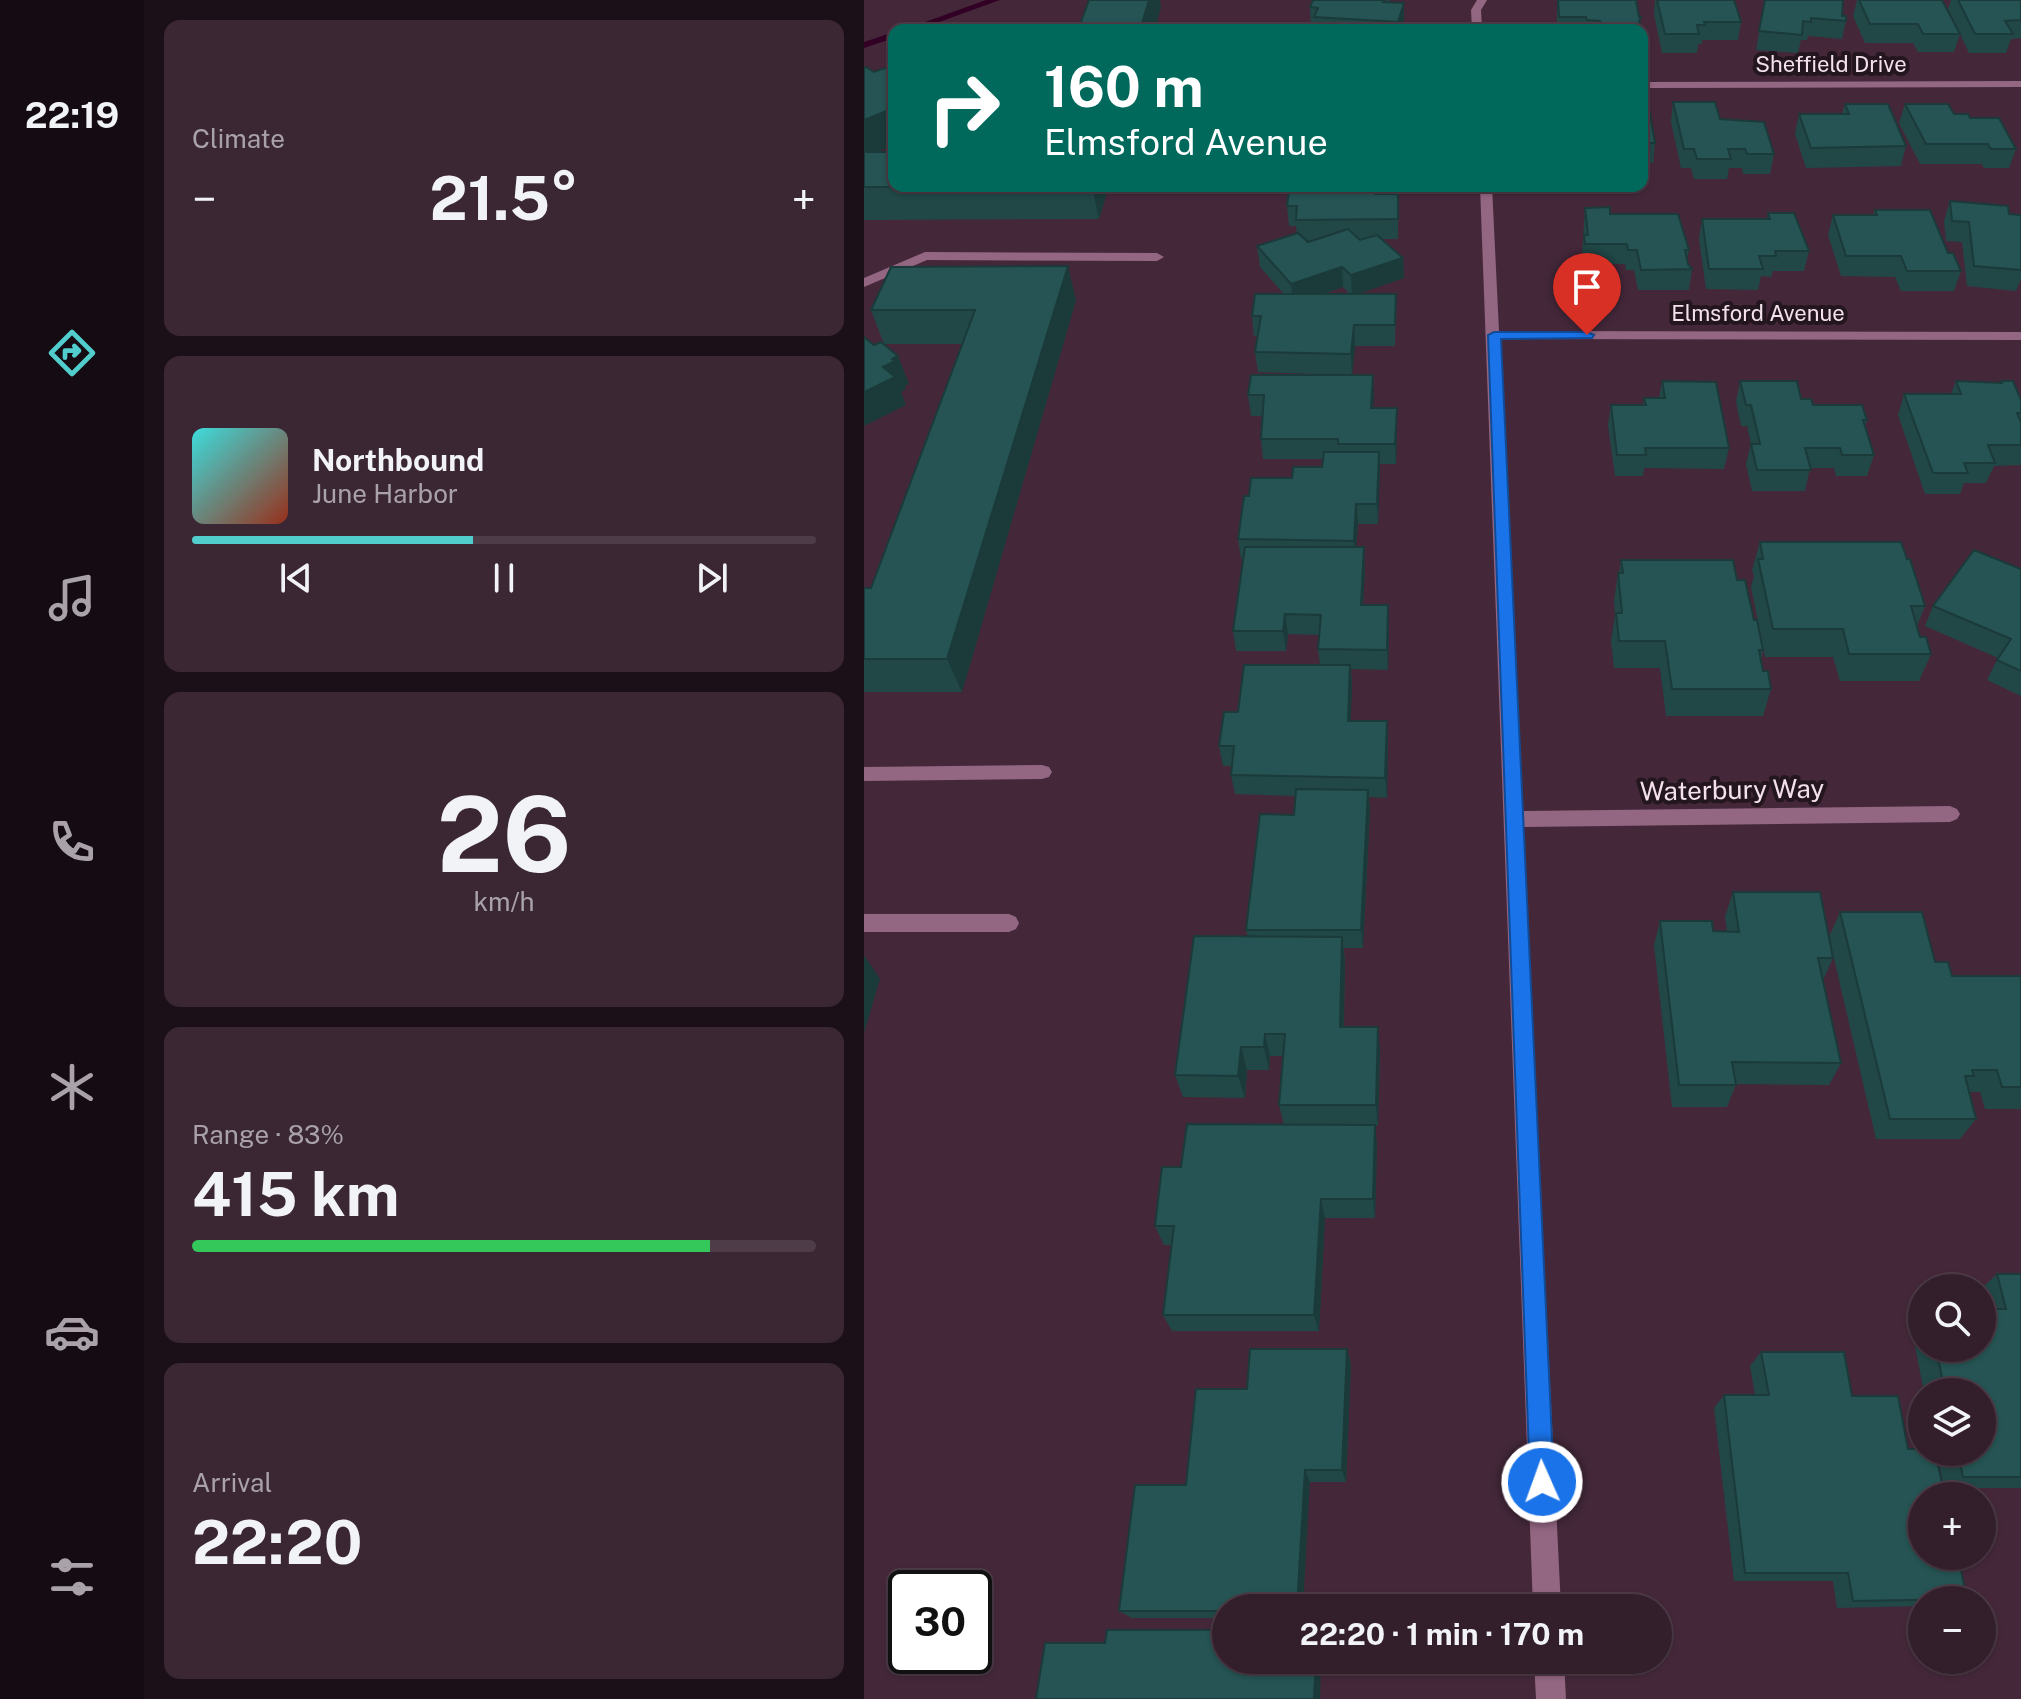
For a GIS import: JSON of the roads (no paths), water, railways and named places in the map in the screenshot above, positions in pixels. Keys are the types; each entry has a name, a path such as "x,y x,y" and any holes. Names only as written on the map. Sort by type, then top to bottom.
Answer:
{"street":[{"path":"1477,24 1476,10 1482,0"},
{"name":"Sheffield Drive","path":"1648,85 2021,84"},
{"path":"1486,192 1546,1594"},
{"path":"864,283 925,256 1157,257"},
{"name":"Elmsford Avenue","path":"1494,335 2021,336"},
{"path":"864,774 1042,772"},
{"name":"Waterbury Way","path":"1514,819 1950,814"},
{"path":"864,923 1009,923"},
{"path":"1550,1674 1551,1699"}],"waterway":[{"path":"925,24 995,0"},
{"path":"864,45 888,37"}]}
